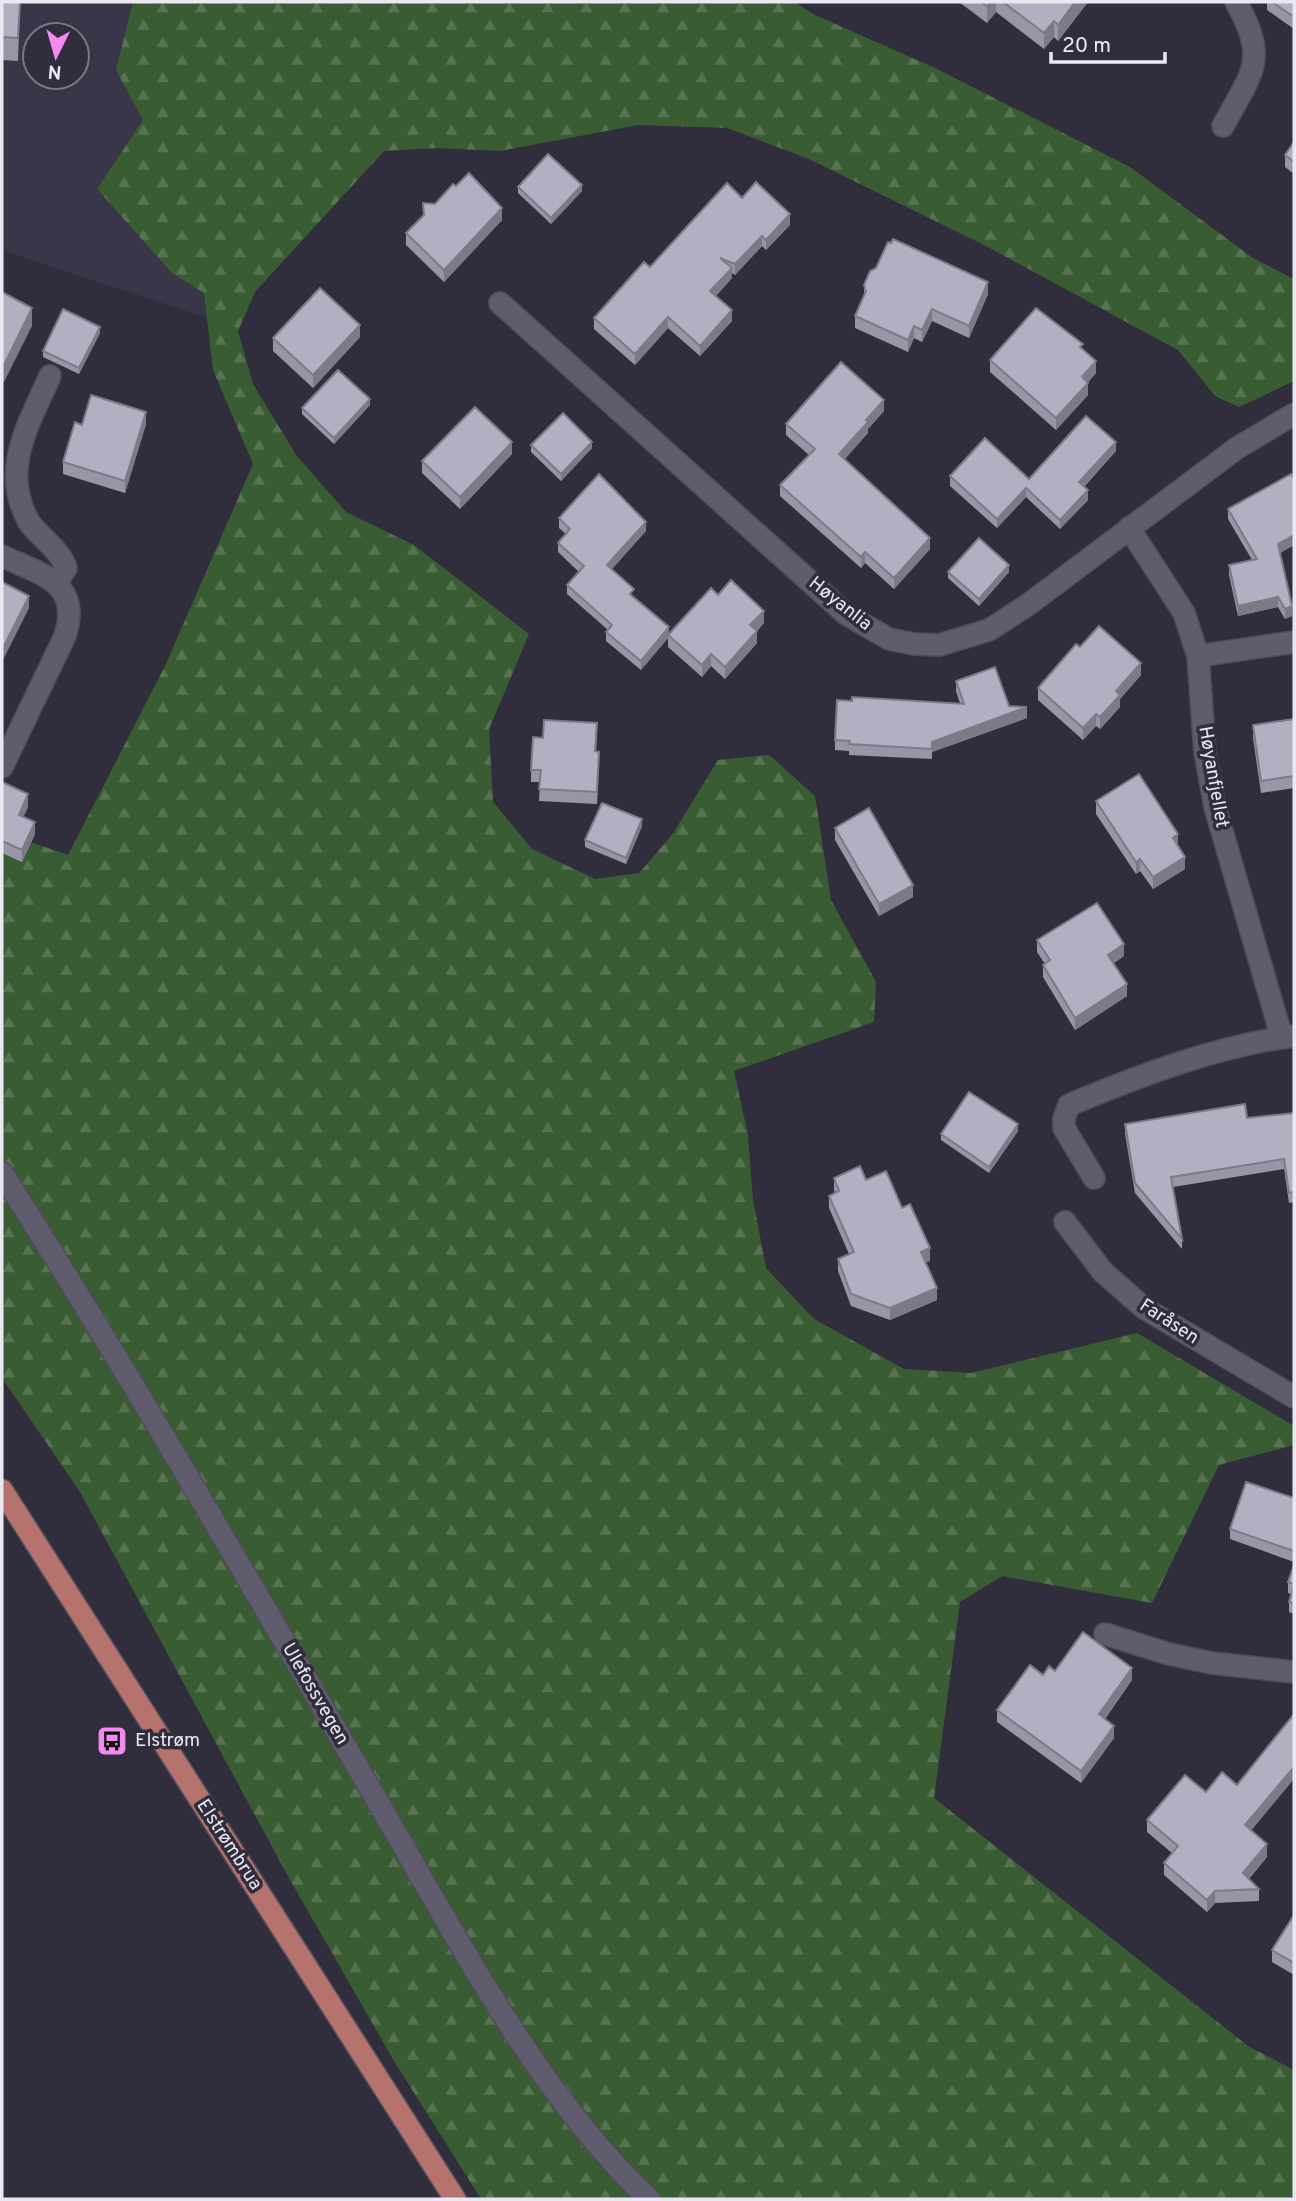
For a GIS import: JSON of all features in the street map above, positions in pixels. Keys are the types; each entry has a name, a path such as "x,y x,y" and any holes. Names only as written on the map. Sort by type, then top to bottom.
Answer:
{"main road":[{"name":"Elstrømbrua","path":"2,1490 455,2199"}],"street":[{"path":"1223,125 1256,58 1254,39 1237,2"},
{"name":"Høyanlia","path":"500,303 846,614 888,639 939,645 989,631 1237,448 1294,414"},
{"path":"50,376 13,458 10,476 13,496 29,522 63,559 66,568 57,582"},
{"name":"Høyanfjellet","path":"1094,1178 1064,1128 1069,1105 1133,1079 1288,1037 1215,807 1205,752 1198,656 1184,614 1129,528"},
{"path":"2,556 57,582 68,599 72,616 2,767"},
{"path":"1198,656 1294,642"},
{"name":"Ulefossvegen","path":"2,1173 244,1573 494,1997 575,2116 619,2171 649,2199"},
{"name":"Faråsen","path":"1065,1222 1103,1272 1144,1308 1294,1397"},
{"path":"1105,1634 1180,1656 1294,1672"}],"shaded area":[{"path":"2,2 213,2 211,319 2,250"}],"green space":[{"path":"133,2 795,2 813,14 935,68 1130,167 1253,258 1294,279 1294,381 1239,407 1215,396 1178,350 984,245 809,159 727,128 638,125 500,151 437,148 384,151 255,292 238,331 253,384 296,455 346,512 414,545 529,634 489,729 493,802 532,849 595,879 639,873 672,835 718,760 769,755 815,796 831,900 876,982 874,1022 734,1071 748,1135 753,1200 766,1268 814,1319 904,1369 971,1373 1137,1333 1294,1426 1294,1445 1219,1465 1152,1603 1002,1576 960,1602 934,1798 1248,2046 1294,2070 1294,2199 481,2199 394,2061 289,1878 80,1492 2,1378 2,832 68,855 165,666 253,464 213,370 204,293 172,273 97,189 143,120 116,70"}],"building":[{"path":"2,2 20,2 18,38 2,37"},
{"path":"1003,2 1075,2 1058,25 1054,21 1044,33"},
{"path":"1272,2 1294,2 1294,17"},
{"path":"1294,142 1294,162 1285,155"},
{"path":"548,154 582,185 551,218 518,187"},
{"path":"469,173 502,208 444,270 406,233 424,215 423,203 435,204 453,184 456,186"},
{"path":"756,182 790,214 766,240 762,236 735,264 720,258 732,268 710,291 732,310 700,346 668,317 635,354 594,318 644,262 650,267 727,183 742,198"},
{"path":"893,239 988,282 969,326 932,309 922,330 914,326 908,340 855,316 866,291 864,285 870,271 876,268 888,242 891,243"},
{"path":"320,288 360,325 313,375 273,338"},
{"path":"2,292 32,308 2,369"},
{"path":"1036,308 1083,344 1080,347 1096,361 1082,377 1088,383 1056,418 990,360"},
{"path":"63,309 100,327 79,368 43,351"},
{"path":"841,362 884,400 839,454 930,538 894,578 865,552 861,557 780,485 815,449 786,424"},
{"path":"338,370 370,399 334,438 302,408"},
{"path":"91,395 146,412 125,481 63,462 75,422 82,425"},
{"path":"475,407 512,442 460,497 422,461"},
{"path":"563,413 592,442 561,474 531,445"},
{"path":"1086,416 1116,442 1079,482 1088,490 1060,520 1026,488 997,519 950,476 985,438 1029,479"},
{"path":"599,474 646,522 607,565 634,589 630,594 669,627 641,661 606,632 612,625 567,585 584,566 558,543 570,529 559,518"},
{"path":"1291,474 1294,479 1294,535 1278,544 1292,606 1285,609 1278,597 1238,606 1229,565 1257,559 1228,509"},
{"path":"979,538 1009,565 979,599 948,572"},
{"path":"731,580 764,611 750,625 757,631 725,667 711,654 702,665 668,635 711,588 718,595"},
{"path":"2,582 29,596 2,650"},
{"path":"1099,626 1141,663 1116,691 1120,695 1100,717 1096,714 1083,728 1038,688 1076,644 1080,647"},
{"path":"995,667 1009,706 1027,707 932,742 932,749 849,744 850,741 835,740 837,700 852,701 852,697 964,704 956,681"},
{"path":"1294,719 1294,776 1261,781 1253,725"},
{"path":"544,720 597,723 597,792 539,789 541,770 531,770 533,737 543,738"},
{"path":"1139,774 1178,834 1173,838 1185,857 1153,877 1140,859 1136,862 1096,801"},
{"path":"2,782 28,794 19,815 35,822 22,850 2,841"},
{"path":"602,803 642,819 626,858 585,840"},
{"path":"869,808 913,885 879,904 835,828"},
{"path":"1097,903 1124,944 1108,955 1127,984 1075,1018 1043,965 1050,960 1037,940"},
{"path":"969,1092 1018,1124 989,1167 941,1134"},
{"path":"1245,1104 1247,1118 1294,1113 1294,1192 1289,1193 1284,1159 1171,1177 1182,1239 1135,1183 1125,1124"},
{"path":"860,1166 866,1180 886,1171 902,1208 910,1204 930,1248 921,1252 937,1288 890,1308 851,1294 838,1259 854,1252 829,1196 839,1191 834,1178"},
{"path":"1246,1482 1294,1498 1294,1551 1230,1529"},
{"path":"1294,1565 1294,1584 1288,1582"},
{"path":"1294,1585 1294,1603 1289,1602"},
{"path":"1083,1632 1132,1668 1099,1714 1114,1726 1081,1771 997,1710 1030,1665 1043,1675 1049,1666 1055,1671"},
{"path":"1294,1714 1294,1767 1245,1825 1267,1844 1243,1873 1259,1889 1215,1891 1207,1900 1164,1863 1178,1846 1147,1820 1185,1775 1206,1792 1222,1772 1237,1785"},
{"path":"1294,1915 1294,1963 1272,1950"}],"place":[{"name":"Elstrøm","path":"112,1741"}]}
